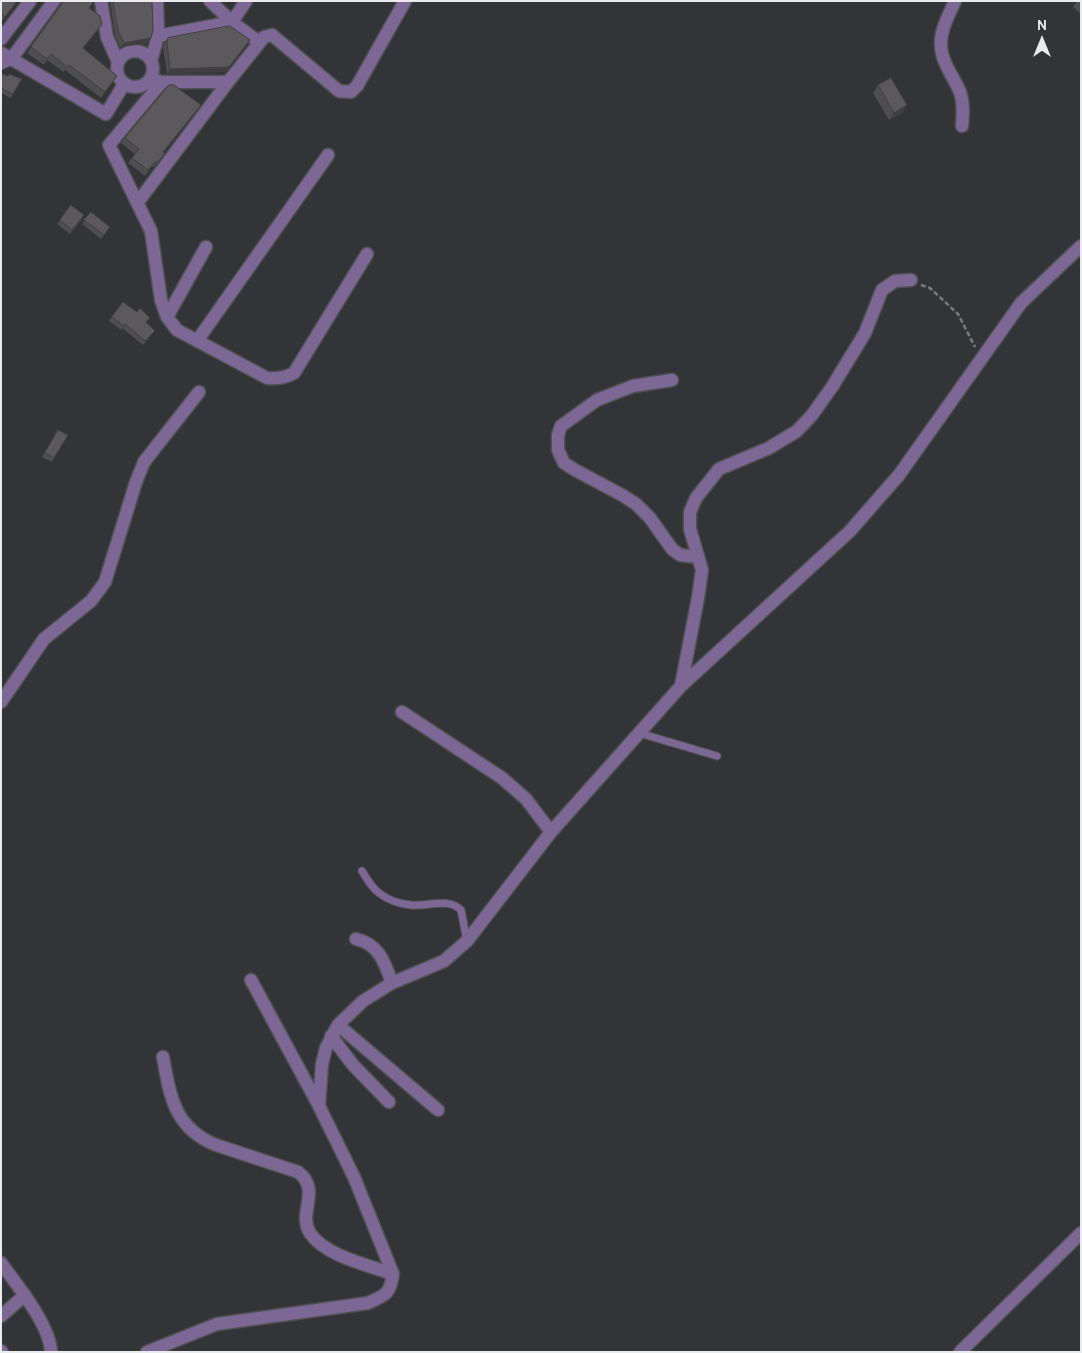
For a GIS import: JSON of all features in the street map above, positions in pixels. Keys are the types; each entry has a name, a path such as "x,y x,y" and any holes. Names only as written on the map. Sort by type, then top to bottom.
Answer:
{"street":[{"path":"1,39 30,1"},
{"path":"54,1 5,58 106,114 124,84"},
{"path":"101,1 107,38 118,62 117,74 124,84 141,86 156,80 228,82"},
{"path":"151,61 158,36 157,1"},
{"path":"210,1 232,22 259,42"},
{"path":"158,36 232,22 246,1"},
{"path":"138,202 264,37 272,35 339,91 351,92 357,86 405,1"},
{"path":"955,1 943,29 941,46 948,70 960,92 963,105 962,126"},
{"path":"118,62 126,53 137,51 148,56 156,80 109,146 151,231 161,300 167,317 177,330 267,378 278,379 294,373 367,254"},
{"path":"197,341 328,156"},
{"path":"319,1106 322,1064 326,1048 338,1025 363,1001 392,983 444,961 467,941 551,832 681,686 850,531 899,475 1021,304 1081,246"},
{"path":"167,317 206,247"},
{"path":"681,686 702,570 690,529 690,512 696,498 719,469 769,448 797,431 812,416 865,332 882,290 895,281 911,280"},
{"path":"672,380 633,386 597,400 561,426 558,436 558,450 564,462 575,470 636,504 650,518 672,550 680,555 698,557"},
{"path":"1,702 44,639 91,601 105,582 144,462 199,392"},
{"path":"402,712 502,778 526,799 551,832"},
{"path":"356,940 366,942 378,952 392,983"},
{"path":"147,1352 217,1324 368,1303 386,1295 391,1287 393,1274 354,1177 319,1106 251,980"},
{"path":"338,1025 438,1110"},
{"path":"331,1036 353,1066 389,1102"},
{"path":"163,1057 172,1101 185,1123 194,1133 216,1145 298,1172 305,1177 309,1186 306,1220 310,1233 323,1246 338,1254 393,1274"},
{"path":"960,1352 1081,1233"},
{"path":"1,1263 25,1295 42,1324 51,1346 51,1352"},
{"path":"1,1316 25,1295"}],"lane":[{"path":"639,733 717,756"},
{"path":"362,871 379,893 394,902 413,906 450,903 457,906 461,910 467,941"}],"path":[{"path":"911,280 930,288 958,314 983,358"}],"building":[{"path":"1,1 17,1 5,17 1,13"},
{"path":"64,1 94,1 89,8 100,16 102,24 83,48 117,76 105,92 51,54 47,59 31,47"},
{"path":"113,1 152,1 153,30 151,38 124,43 118,30"},
{"path":"230,26 250,40 229,67 170,69 168,38"},
{"path":"3,74 8,76 9,74 22,79 13,94 1,88 1,77"},
{"path":"891,78 907,105 894,113 878,85"},
{"path":"169,85 174,85 201,105 163,152 165,153 158,162 156,161 148,170 132,158 139,149 125,138"},
{"path":"71,205 84,215 72,230 60,220"},
{"path":"91,212 110,227 104,235 84,220"},
{"path":"123,302 137,312 140,308 150,318 146,322 155,331 145,341 125,324 124,326 112,317"},
{"path":"58,430 68,435 54,458 45,453"}]}
